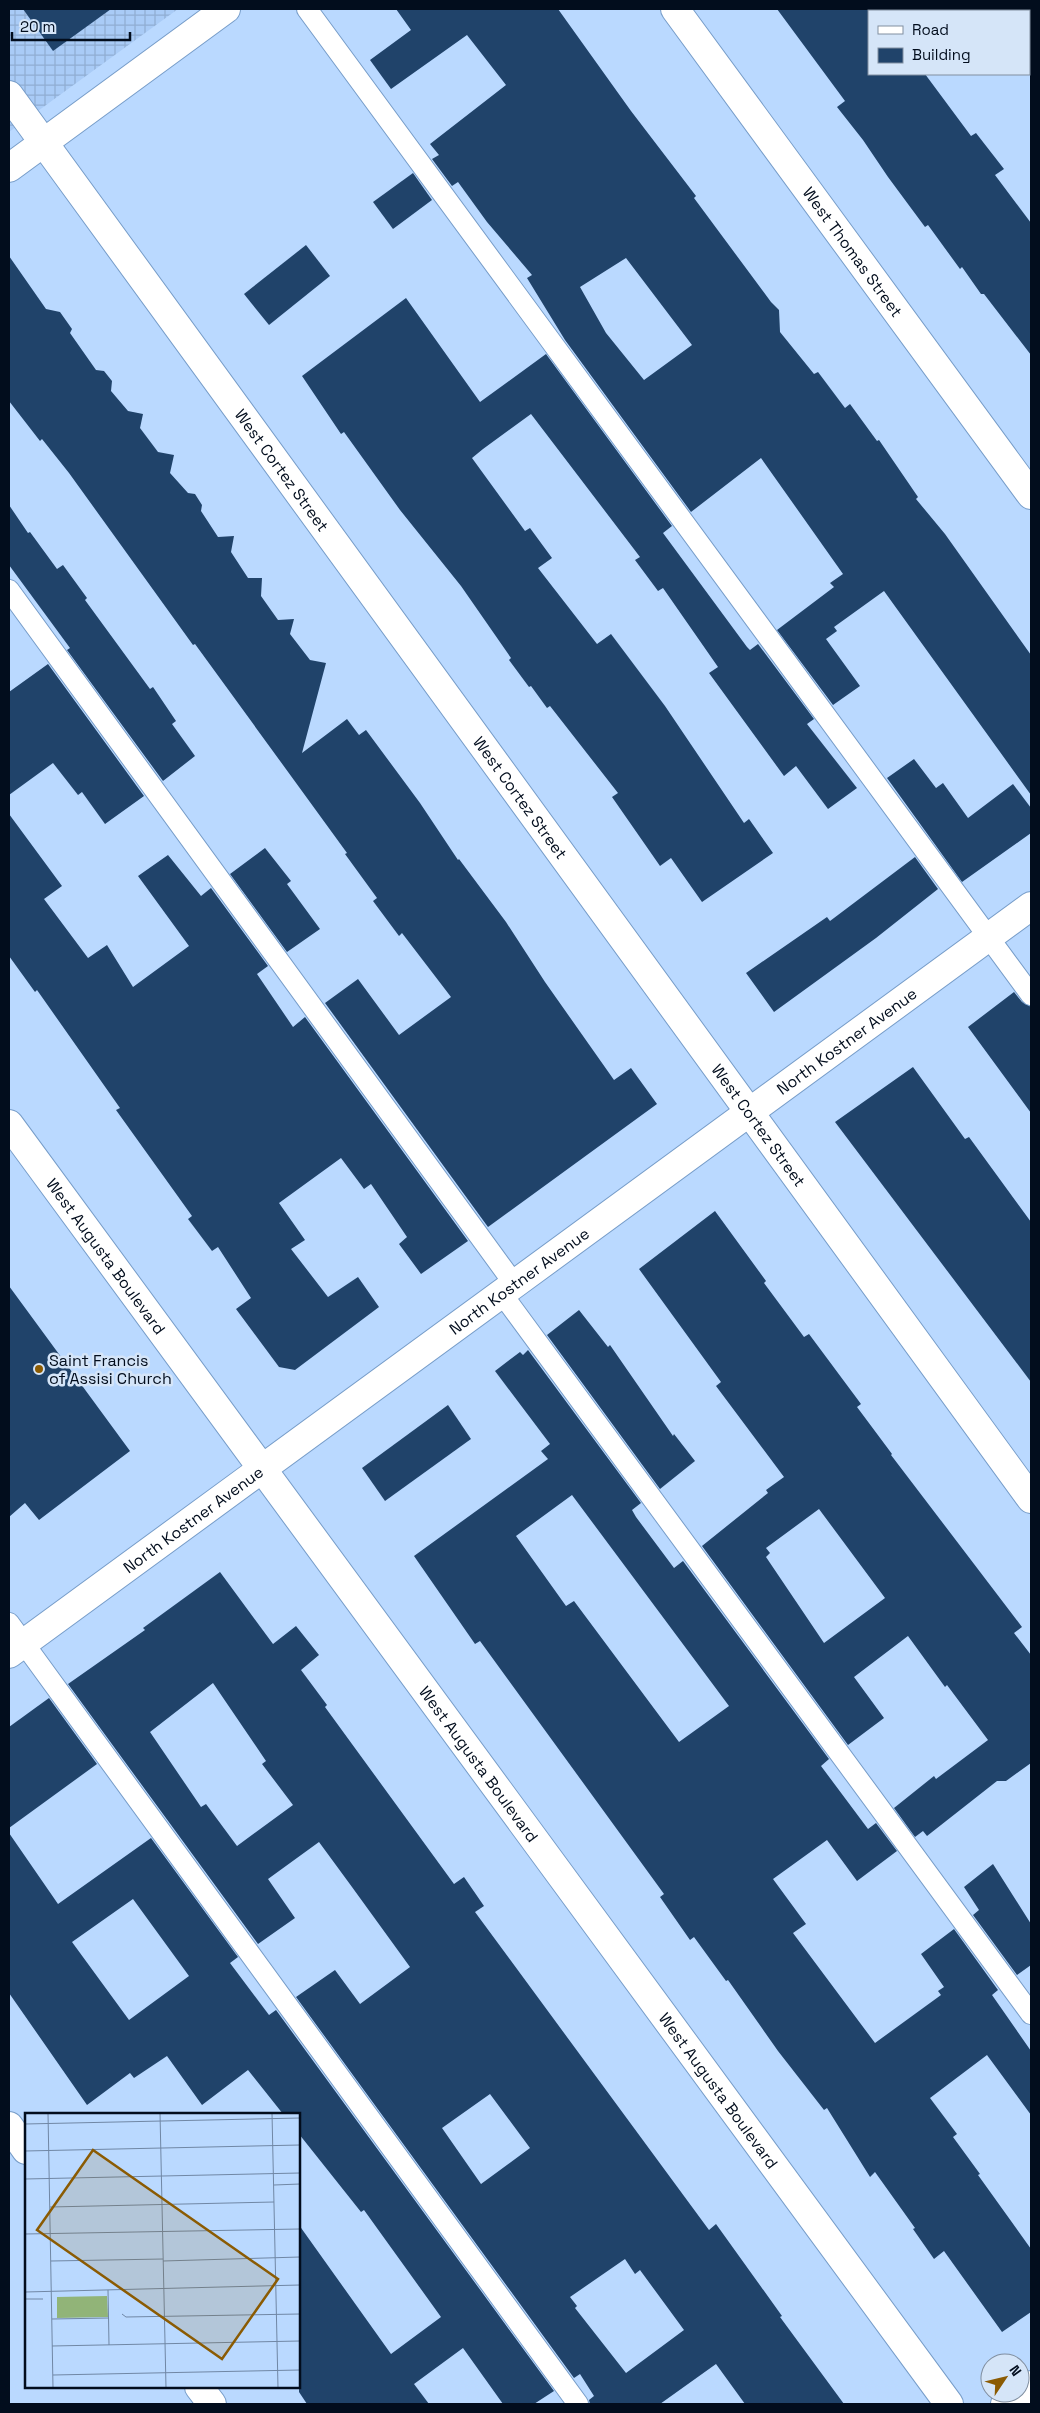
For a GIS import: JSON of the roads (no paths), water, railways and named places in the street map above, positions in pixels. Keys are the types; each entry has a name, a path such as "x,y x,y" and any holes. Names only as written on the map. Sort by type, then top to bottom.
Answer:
{"street":[{"path":"9,168 226,9"},
{"name":"West Thomas Street","path":"675,9 1031,495"},
{"name":"West Cortez Street","path":"9,95 1031,1499"},
{"name":"North Kostner Avenue","path":"14,1640 262,1469 1031,906"},
{"name":"West Augusta Boulevard","path":"9,1124 949,2404"},
{"path":"9,2126 25,2149"},
{"path":"1005,2404 1031,2385"},
{"path":"200,2388 212,2404"}],"lane":[{"path":"307,9 1031,995"},
{"path":"9,590 509,1290 1031,2014"},
{"path":"14,1640 578,2404"}],"place":[{"name":"Saint Francis of Assisi Church","path":"39,1369"}]}
